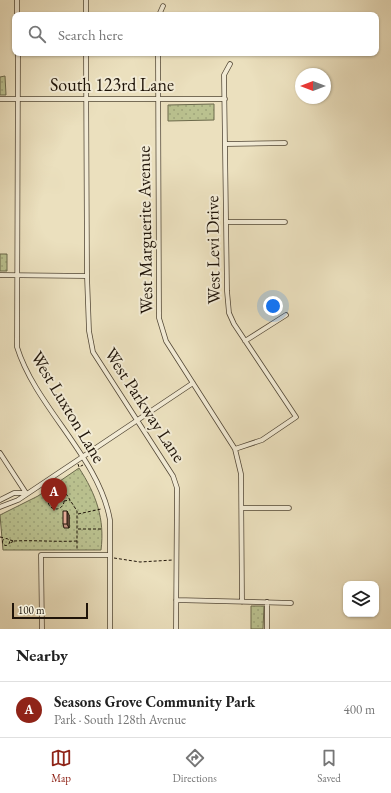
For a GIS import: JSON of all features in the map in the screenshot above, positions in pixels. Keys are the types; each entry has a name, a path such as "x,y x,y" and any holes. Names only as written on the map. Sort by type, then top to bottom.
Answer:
{"street":[{"path":"17,0 18,12"},
{"path":"86,0 86,12"},
{"path":"160,12 163,6"},
{"name":"West Luxton Lane","path":"18,56 16,275 17,347 23,366 102,491 108,508 110,520 110,629"},
{"name":"West Parkway Lane","path":"86,56 87,276 89,331 93,352 173,476 176,488 176,629"},
{"name":"West Marguerite Avenue","path":"158,56 159,318 166,341 235,449 241,474 242,602"},
{"name":"West Levi Drive","path":"230,64 224,75 227,302 234,324 296,417 262,440 235,449"},
{"name":"South 123rd Lane","path":"0,99 225,99"},
{"path":"225,144 284,143"},
{"path":"226,222 285,222"},
{"path":"0,275 87,276"},
{"path":"245,341 286,315"},
{"path":"0,508 18,500 26,493 82,458 193,382"},
{"path":"0,453 26,493"},
{"path":"0,500 14,493 26,493"},
{"path":"242,508 289,508"},
{"path":"42,629 42,555 110,555"},
{"path":"176,600 291,603"},
{"path":"267,602 267,629"}],"path":[{"path":"58,481 77,514 77,550"},
{"path":"47,488 52,495"},
{"path":"63,488 59,494 52,495 48,503 53,509 60,508 64,501"},
{"path":"59,494 64,501"},
{"path":"64,501 70,500"},
{"path":"77,514 101,509"},
{"path":"77,529 103,529"},
{"path":"0,537 14,541 77,541"},
{"path":"5,545 2,542 6,538"},
{"path":"9,540 10,544"},
{"path":"1,548 14,541"},
{"path":"110,562 114,562 114,558 140,562 176,560"}],"green space":[{"path":"5,76 6,95 0,95 0,77"},
{"path":"214,104 214,120 168,121 168,105"},
{"path":"0,254 7,254 7,271 0,271"},
{"path":"79,468 90,487 98,507 102,528 101,550 3,550 0,515 38,496"},
{"path":"251,606 264,606 263,629 251,629"}],"building":[{"path":"63,511 67,511 67,524 63,524"}],"place":[{"name":"Seasons Grove Community Park","path":"54,511"}]}
